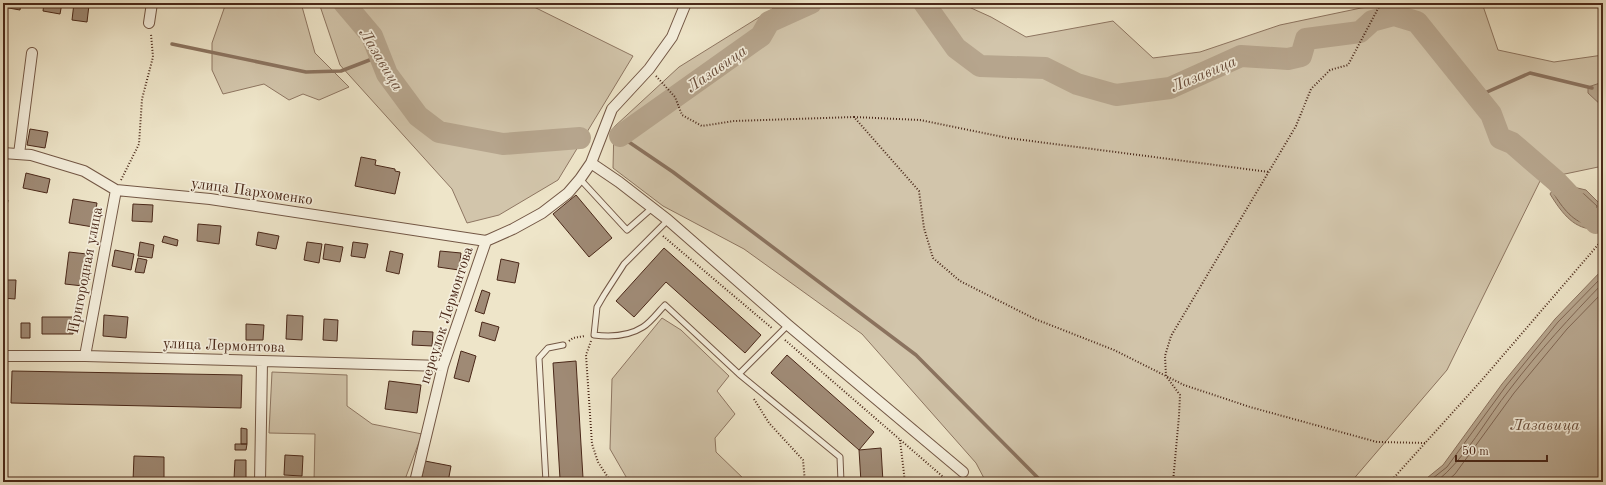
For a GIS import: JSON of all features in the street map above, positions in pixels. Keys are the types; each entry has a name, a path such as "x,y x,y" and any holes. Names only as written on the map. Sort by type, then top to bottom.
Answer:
{"street":[{"path":"149,23 152,3"},
{"name":"переулок Лермонтова","path":"415,482 443,366 486,242 542,213 568,193 580,179 591,163 612,109 649,69 672,37 686,3"},
{"path":"19,154 32,53"},
{"name":"улица Пархоменко","path":"3,153 31,155 84,171 116,190 210,199 486,242"},
{"path":"591,163 619,182 668,220 788,325 963,472"},
{"name":"Пригородная улица","path":"84,356 116,190"},
{"name":"улица Лермонтова","path":"3,356 84,356 443,366"},
{"path":"260,482 262,362"}],"lane":[{"path":"580,179 628,230 652,208"},
{"path":"668,220 624,264 604,294 597,307 594,335 607,337 630,332 643,327 665,305 739,374 840,456 841,482"},
{"path":"739,374 788,325"},
{"path":"546,482 539,358 548,348 563,345"}],"path":[{"path":"1173,482 1180,395 1166,376 1165,356 1170,336 1296,126 1311,90 1330,70 1348,65 1381,3"},
{"path":"116,190 139,144 142,99 154,57 149,23"},
{"path":"649,69 675,97 682,115 702,126 734,121 854,117 920,120 1008,138 1269,172"},
{"path":"854,117 919,191 924,228 933,258 960,282 1035,319 1114,350 1184,385 1236,402 1378,442 1425,443"},
{"path":"656,231 779,334 949,482"},
{"path":"1390,482 1603,239"},
{"path":"563,345 572,338 594,335"},
{"path":"594,335 586,355 592,444 598,462 611,482"},
{"path":"754,399 769,423 803,460 805,482"},
{"path":"900,440 905,482"}],"shaded area":[{"path":"226,3 301,3 315,53 349,87 319,100 303,94 289,100 264,84 223,94 212,70 212,43"},
{"path":"319,3 526,3 633,56 558,180 499,215 467,223 452,189 340,65"},
{"path":"782,3 960,3 991,17 1026,37 1113,21 1153,58 1200,52 1280,25 1361,8 1399,3 1482,3 1498,50 1554,62 1603,55 1603,166 1541,179 1447,370 1351,482 986,482 976,463 862,334 744,249 663,206 613,168 614,127 679,67"},
{"path":"662,318 681,330 729,376 717,391 735,414 715,438 716,452 747,482 629,482 610,449 612,379"},
{"path":"272,372 347,375 347,406 372,424 422,434 404,482 314,482 315,434 269,433"}],"water":[{"path":"1603,80 1603,107 1588,93 1588,87 1600,83"},
{"path":"1561,177 1565,178 1569,186 1586,190 1602,206 1596,223 1592,229 1578,225 1567,217 1550,194"},
{"name":"Лазавица","path":"1603,269 1603,482 1422,482 1443,465 1502,384 1555,319"}],"building":[{"path":"3,3 21,3 20,10 3,7"},
{"path":"44,3 62,3 60,14 43,11"},
{"path":"74,3 89,5 87,22 72,20"},
{"path":"30,129 48,132 45,148 27,145"},
{"path":"361,157 376,160 375,165 395,169 395,171 400,172 395,194 355,186"},
{"path":"26,173 50,179 47,193 23,188"},
{"path":"576,195 612,238 589,257 553,214"},
{"path":"3,199 8,200 4,225 3,225"},
{"path":"73,199 97,203 93,227 69,223"},
{"path":"133,204 153,205 152,222 132,221"},
{"path":"198,224 221,226 219,244 197,241"},
{"path":"258,232 279,236 276,249 256,245"},
{"path":"164,236 178,240 177,246 162,242"},
{"path":"140,242 154,245 152,258 138,256"},
{"path":"307,242 322,244 319,263 304,260"},
{"path":"353,242 368,244 365,258 351,256"},
{"path":"325,244 343,247 340,262 323,259"},
{"path":"664,248 761,335 745,353 666,282 634,317 616,301"},
{"path":"115,250 134,254 131,270 112,266"},
{"path":"390,251 403,254 399,274 386,271"},
{"path":"440,251 461,253 459,270 438,267"},
{"path":"69,252 87,254 83,286 65,284"},
{"path":"138,258 147,260 144,273 135,272"},
{"path":"501,259 519,263 515,283 497,280"},
{"path":"3,280 16,280 15,299 3,298"},
{"path":"482,290 490,293 484,314 475,311"},
{"path":"3,314 6,314 5,335 3,334"},
{"path":"104,315 128,317 126,338 103,336"},
{"path":"287,315 303,316 302,340 286,339"},
{"path":"42,317 74,317 73,334 42,334"},
{"path":"324,319 338,320 337,341 323,340"},
{"path":"482,322 499,327 495,341 479,336"},
{"path":"21,323 30,323 30,338 21,338"},
{"path":"246,324 264,325 263,340 246,340"},
{"path":"413,331 433,332 432,346 412,345"},
{"path":"461,351 476,356 469,382 454,378"},
{"path":"787,355 874,432 859,450 771,373"},
{"path":"576,361 583,478 560,479 553,363"},
{"path":"12,371 242,375 241,408 11,403"},
{"path":"389,381 421,385 417,413 385,409"},
{"path":"241,428 247,429 247,444 241,444"},
{"path":"235,444 247,444 246,450 235,450"},
{"path":"881,448 883,482 861,482 859,450"},
{"path":"285,455 303,456 302,476 284,475"},
{"path":"134,456 164,457 164,481 133,481"},
{"path":"235,460 246,460 246,479 234,479"},
{"path":"425,461 451,466 448,482 421,482"}],"waterway":[{"name":"Лазавица","path":"344,3 372,36 387,74 418,116 439,132 503,144 580,138"},
{"name":"Лазавица","path":"620,136 761,36 769,22 811,3"},
{"name":"Лазавица","path":"924,3 956,48 980,66 1045,68 1077,84 1116,95 1170,88 1241,56 1288,59 1301,56 1306,39 1360,32 1372,21 1394,15 1417,22 1491,114 1500,138 1512,143 1556,181 1596,223"},
{"path":"172,44 306,72 341,71 380,56"},
{"path":"1478,96 1530,73 1592,88"},
{"path":"620,136 673,172 916,355 1042,482"}]}
